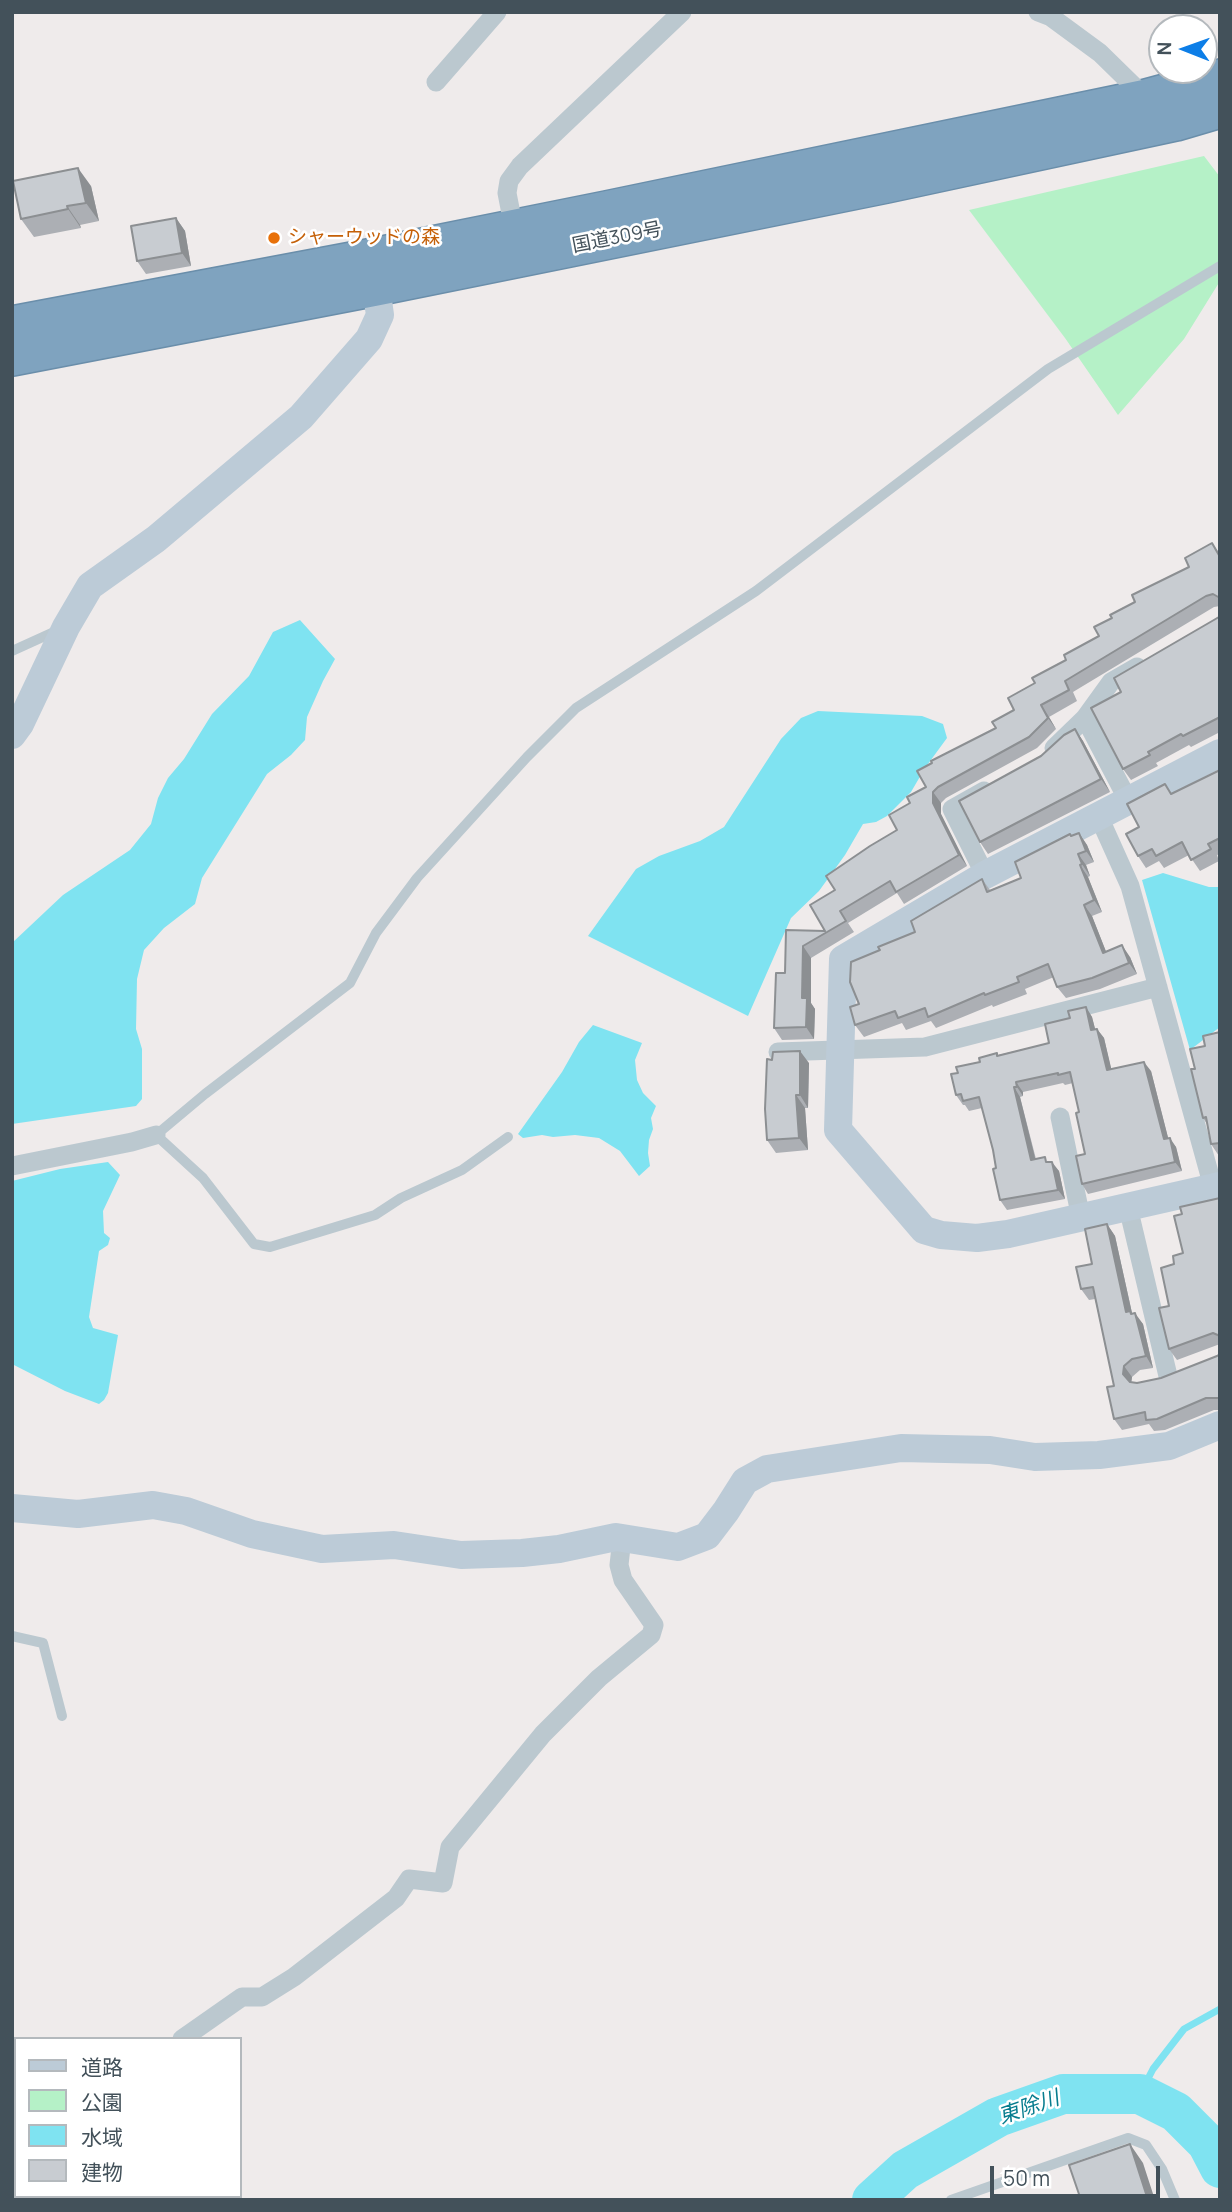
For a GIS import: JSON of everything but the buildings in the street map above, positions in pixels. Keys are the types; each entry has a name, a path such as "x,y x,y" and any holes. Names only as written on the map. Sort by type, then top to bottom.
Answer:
{"highway":[{"name":"国道309号","path":"12,357 372,273 514,229 1146,98 1220,78"},
{"name":"国道309号","path":"12,325 372,273 887,184 1175,122 1220,109"}],"street":[{"path":"436,82 497,12"},
{"path":"514,229 507,193 509,181 520,166 682,12"},
{"path":"1038,12 1051,17 1100,53 1146,98"},
{"path":"12,735 20,724 66,627 90,586 156,540 301,417 369,339 380,315 372,273"},
{"path":"1044,758 1085,718 1111,682 1147,661"},
{"path":"1085,718 1129,802"},
{"path":"1099,817 1130,886 1217,1186 1008,1234 977,1238 941,1235 924,1230 838,1130 843,959 985,875 1220,753"},
{"path":"985,875 952,809 998,783"},
{"path":"779,1052 925,1047 1158,987"},
{"path":"1060,1117 1081,1217"},
{"path":"12,1166 156,1135"},
{"path":"1128,1207 1168,1376"},
{"path":"12,1508 78,1514 153,1505 186,1511 252,1534 322,1549 394,1545 461,1555 522,1553 559,1549 616,1537 678,1547 707,1536 745,1481 767,1469 901,1448 990,1450 1035,1457 1099,1455 1169,1446 1220,1425"},
{"path":"185,2037 242,1997 262,1997 294,1978 396,1898 409,1879 443,1883 450,1847 543,1734 599,1678 651,1636 654,1625 623,1580 619,1564 622,1538"}],"lane":[{"path":"508,1137 462,1170 401,1198 374,1215 270,1247 254,1244 203,1178 156,1135 350,983 376,933 417,878 527,757 576,709 756,591 1048,369 1220,266"},
{"path":"12,651 66,627"},
{"path":"12,1636 43,1643 62,1716"},
{"path":"951,2200 1128,2138 1146,2145 1162,2169 1175,2200"}],"green space":[{"path":"1204,156 1220,177 1220,281 1184,339 1118,415 1065,338 969,210"}],"water":[{"path":"300,620 335,659 307,717 305,740 267,774 202,878 195,904 164,928 144,950 137,979 136,1029 142,1049 142,1099 136,1106 12,1124 12,943 63,895 130,850 151,824 158,798 168,778 184,759 212,714 249,676 273,632"},
{"path":"818,711 922,716 943,724 947,738 911,792 887,816 876,822 863,824 819,891 791,918 748,1016 588,936 636,869 659,856 700,841 724,827 781,739 801,718"},
{"path":"1163,873 1209,887 1220,887 1220,1027 1190,1050 1142,880"},
{"path":"593,1025 642,1043 635,1060 637,1080 643,1093 656,1106 651,1118 653,1129 648,1153 650,1166 639,1176 620,1151 599,1138 542,1135 523,1138 518,1134"},
{"path":"108,1162 120,1175 103,1211 104,1233 110,1238 108,1245 99,1251 89,1317 93,1328 118,1335 108,1393 99,1404 65,1391 12,1364 12,1181 60,1169"}],"waterway":[{"path":"1140,2094 1153,2069 1184,2029 1220,2009"},
{"name":"東除川","path":"872,2200 905,2170 998,2117 1063,2094 1140,2094 1176,2112 1207,2143 1220,2168"}],"place":[{"name":"シャーウッドの森","path":"274,238"}]}
